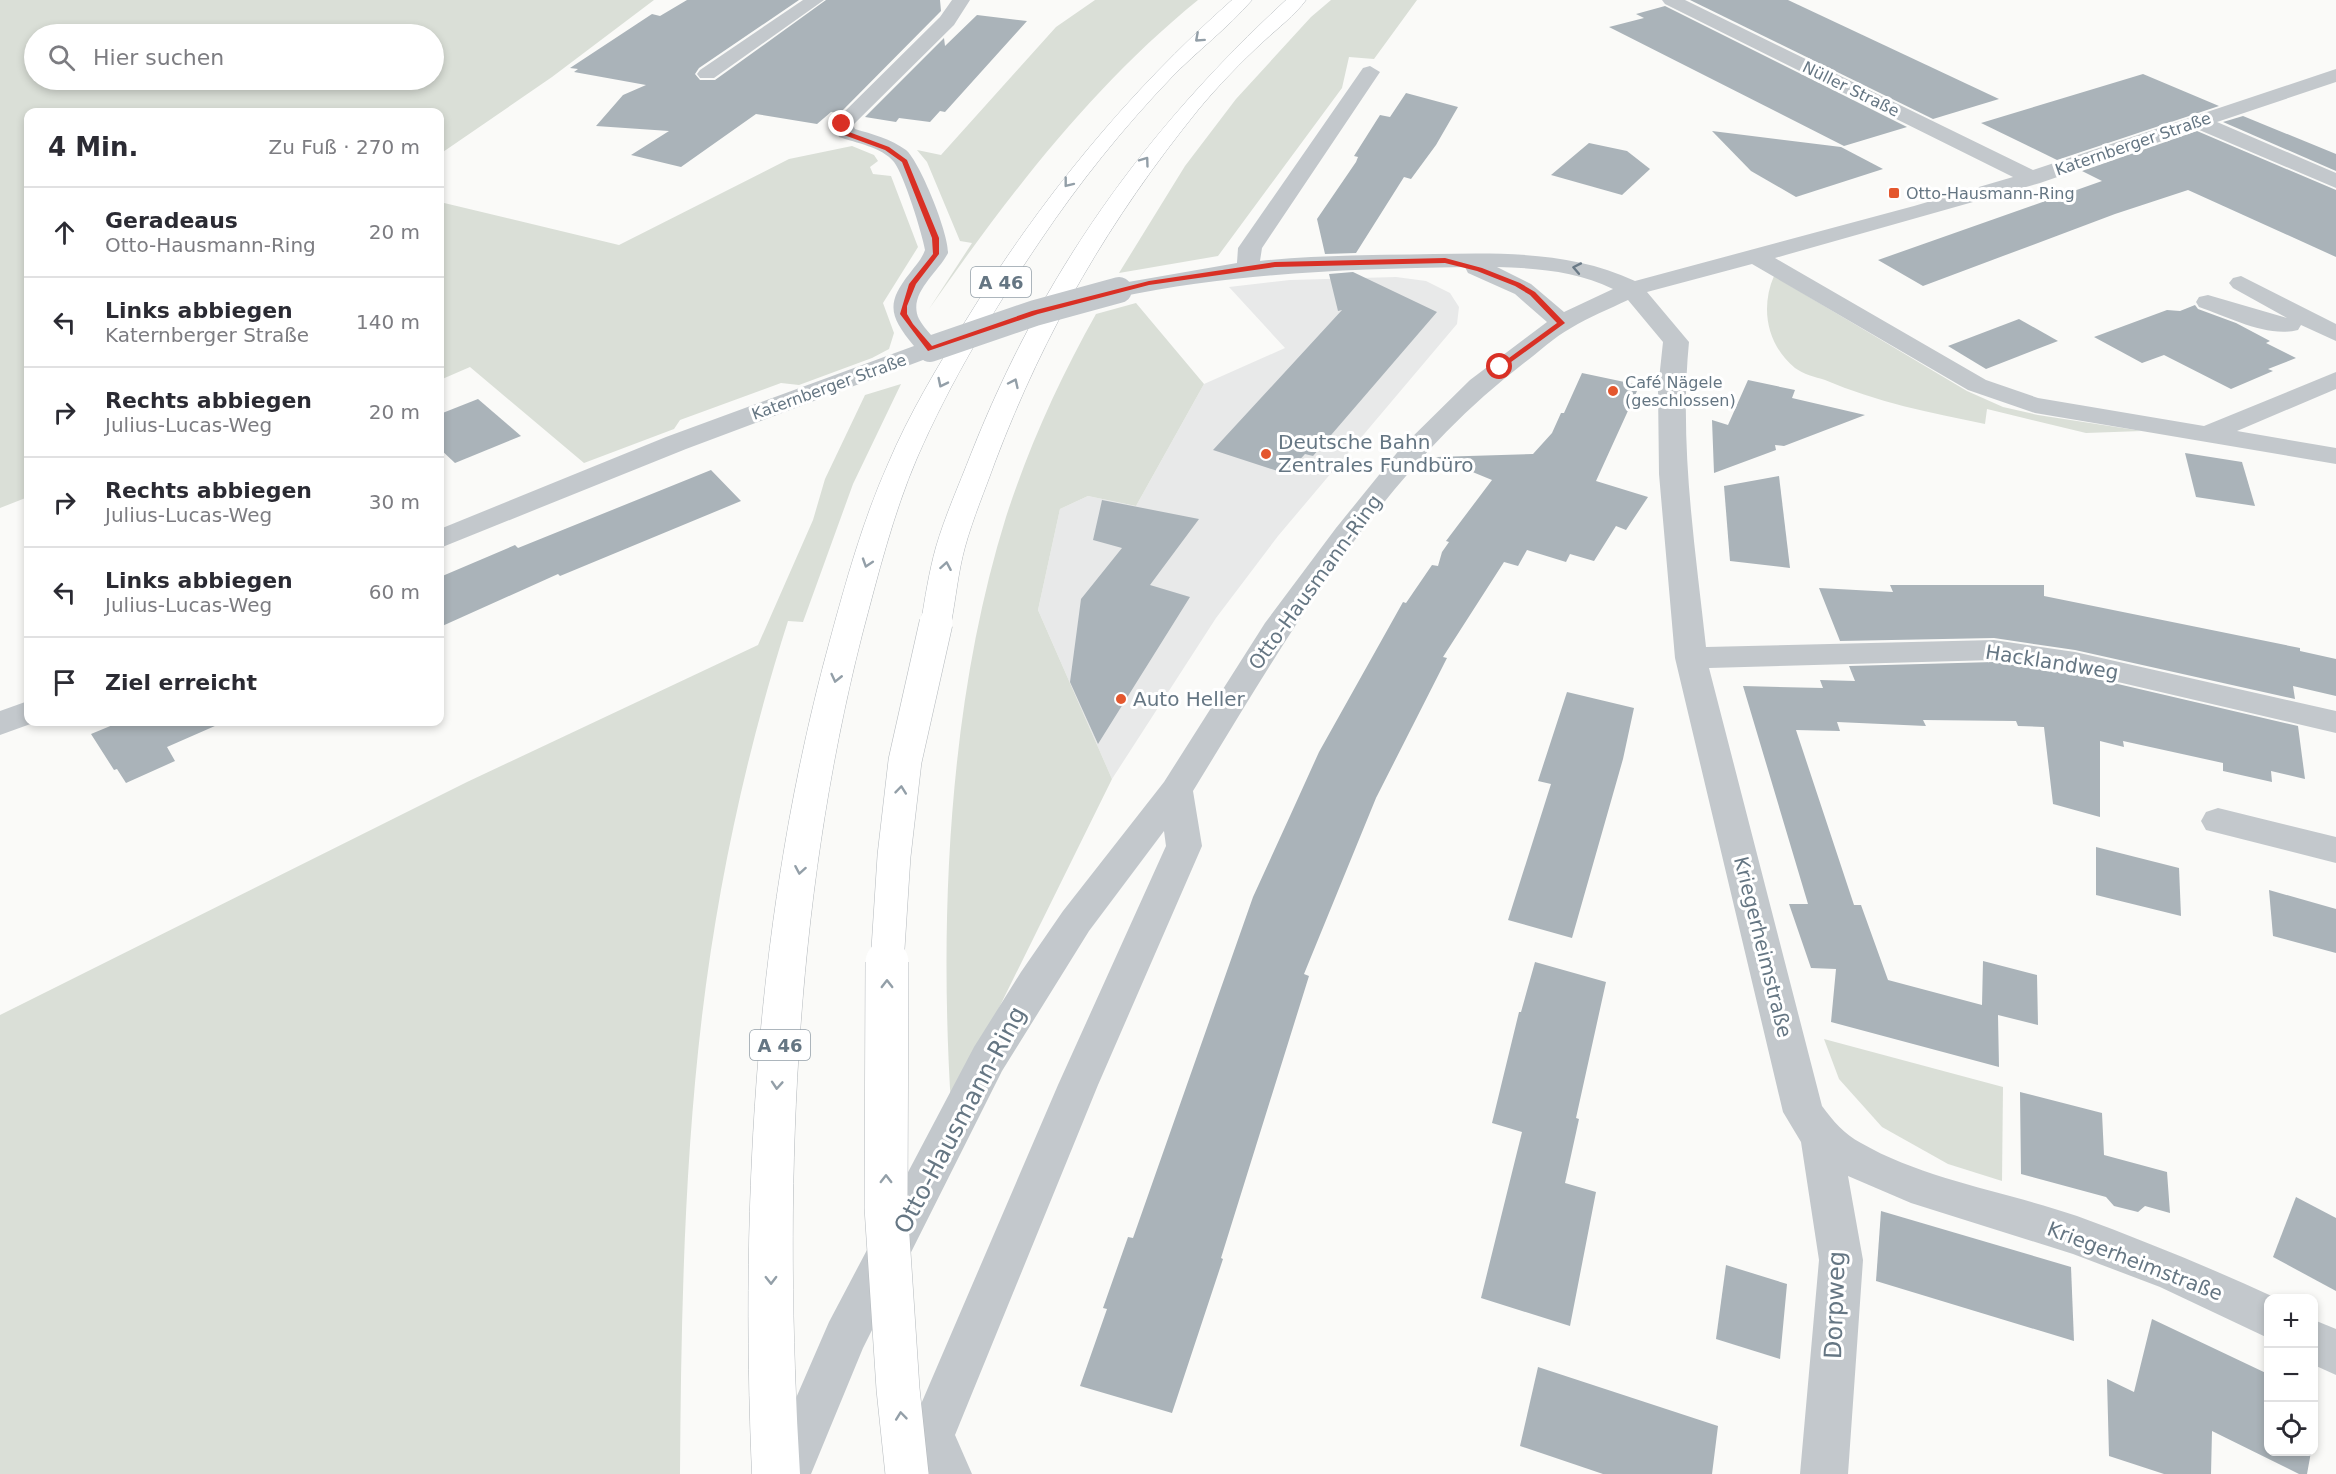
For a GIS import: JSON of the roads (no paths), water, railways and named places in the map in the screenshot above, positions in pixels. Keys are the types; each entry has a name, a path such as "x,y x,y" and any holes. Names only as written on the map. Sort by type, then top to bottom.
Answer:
{"highway":[{"name":"A 46","path":"776,1474 771,1266 774,1139 781,1022 795,894 825,725 849,621 897,475 948,371 1006,273 1047,211 1120,120 1182,54 1243,0"},
{"name":"A 46","path":"925,1465 898,1389 886,1207 887,966 894,856 905,761 936,623 948,555 987,445 1016,380 1072,271 1148,156 1209,84 1297,0"}],"street":[{"path":"707,74 815,0"},
{"path":"930,349 909,325 903,314 905,300 913,284 936,254 936,238 915,192 905,161 887,148 846,133 842,124 947,21 961,0"},
{"name":"Nüller Straße","path":"1671,0 2032,178"},
{"path":"1248,268 1250,248 1370,72"},
{"name":"Katernberger Straße","path":"1445,261 1488,272 1517,284 1532,293 1561,323 1632,289 1922,211 2032,178 2336,75"},
{"path":"2199,122 2336,181"},
{"path":"1754,255 1977,385 2007,397 2035,405 2336,456"},
{"name":"Katernberger Straße","path":"444,536 676,443 930,349 1035,313 1119,290 1248,268 1324,262 1445,261 1505,261 1573,267 1604,276 1632,289"},
{"path":"2241,283 2336,334"},
{"name":"Kriegerheimstraße","path":"1632,289 1676,342 1671,389 1673,474 1691,658 1803,1112 1821,1137 1846,1156 1911,1184 2075,1235 2175,1273 2264,1315"},
{"path":"2208,302 2278,325 2299,326 2311,322"},
{"name":"Otto-Hausmann-Ring","path":"787,1474 845,1337 988,1059 1034,983 1076,921 1176,790 1276,630 1346,534 1402,464 1479,385 1561,323"},
{"path":"2209,433 2336,380"},
{"name":"Hacklandweg","path":"1691,658 1994,650 2075,662 2336,722"},
{"path":"0,724 24,714"},
{"path":"925,1465 1078,1085 1184,846 1176,790"},
{"path":"2218,820 2336,850"},
{"name":"Dorpweg","path":"1821,1137 1841,1260 1824,1474"},
{"path":"2318,1344 2336,1353"}],"place":[{"name":"Otto-Hausmann-Ring","path":"1894,193"},
{"name":"Café Nägele (geschlossen)","path":"1613,391"},
{"name":"Deutsche Bahn Zentrales Fundbüro","path":"1266,454"},
{"name":"Auto Heller","path":"1121,699"}]}
